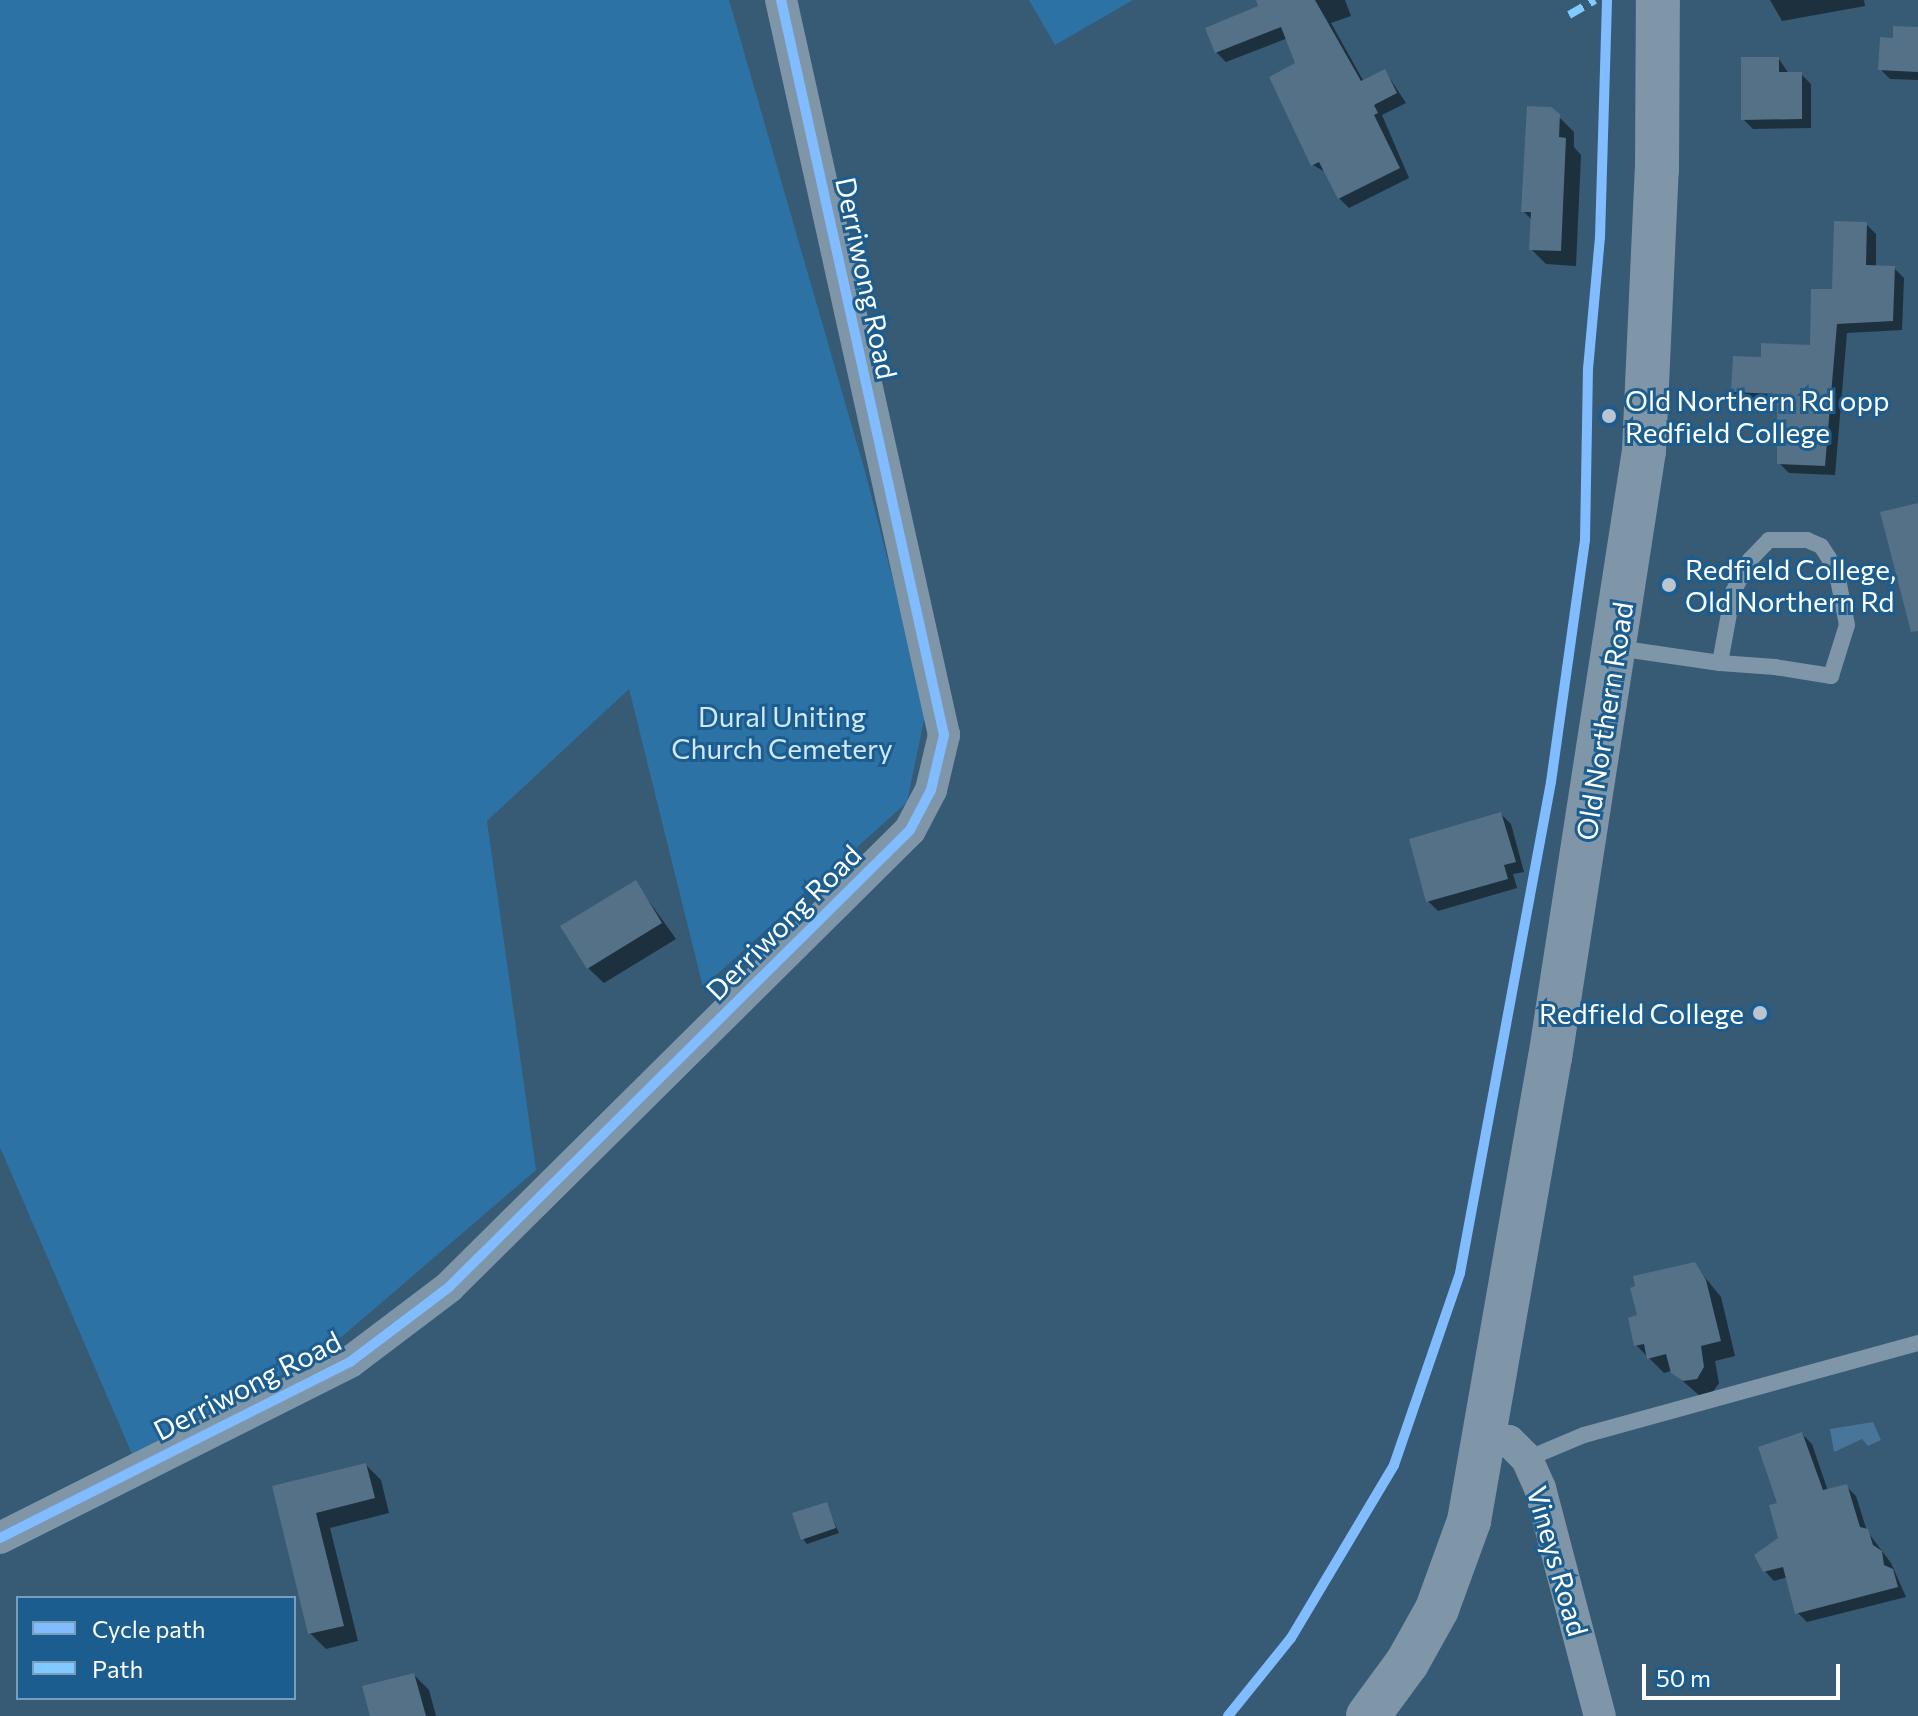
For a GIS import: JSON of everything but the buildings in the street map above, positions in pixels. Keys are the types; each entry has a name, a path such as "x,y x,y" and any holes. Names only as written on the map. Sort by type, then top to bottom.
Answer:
{"main road":[{"name":"Old Northern Road","path":"1368,1716 1407,1663 1437,1609 1469,1521 1617,648 1644,451 1657,170 1658,0"},
{"name":"Old Northern Road","path":"1334,1716 1380,1662 1482,1435"}],"street":[{"name":"Derriwong Road","path":"0,1538 350,1362 449,1287 910,830 931,790 944,735 781,0"},
{"name":"Vineys Road","path":"1482,1435 1509,1441 1527,1459 1540,1488 1600,1716"}],"lane":[{"path":"1617,648 1720,663 1831,676 1847,625 1836,569 1821,546 1807,540 1769,540 1750,560 1733,592 1720,663"},
{"path":"1527,1459 1584,1435 1918,1343"}],"green space":[{"name":"Dural Uniting Church Cemetery","path":"0,0 729,0 866,475 926,710 907,802 703,987 629,689 487,821 536,1170 324,1352 132,1454 0,1147"},
{"path":"1029,0 1133,0 1055,45"}],"shaded area":[{"path":"1873,1422 1881,1440 1868,1446 1862,1439 1834,1452 1830,1429"}],"marked path":[{"path":"1569,15 1595,0"}],"cycle path":[{"path":"0,1538 350,1362 449,1287 910,830 931,790 944,735 781,0"},
{"path":"1228,1716 1291,1638 1394,1465 1460,1273 1551,782 1585,540 1588,369 1600,237 1607,0"}],"place":[{"name":"Old Northern Rd opp Redfield College","path":"1609,416"},
{"name":"Redfield College, Old Northern Rd","path":"1669,585"},
{"name":"Redfield College","path":"1760,1013"}]}
